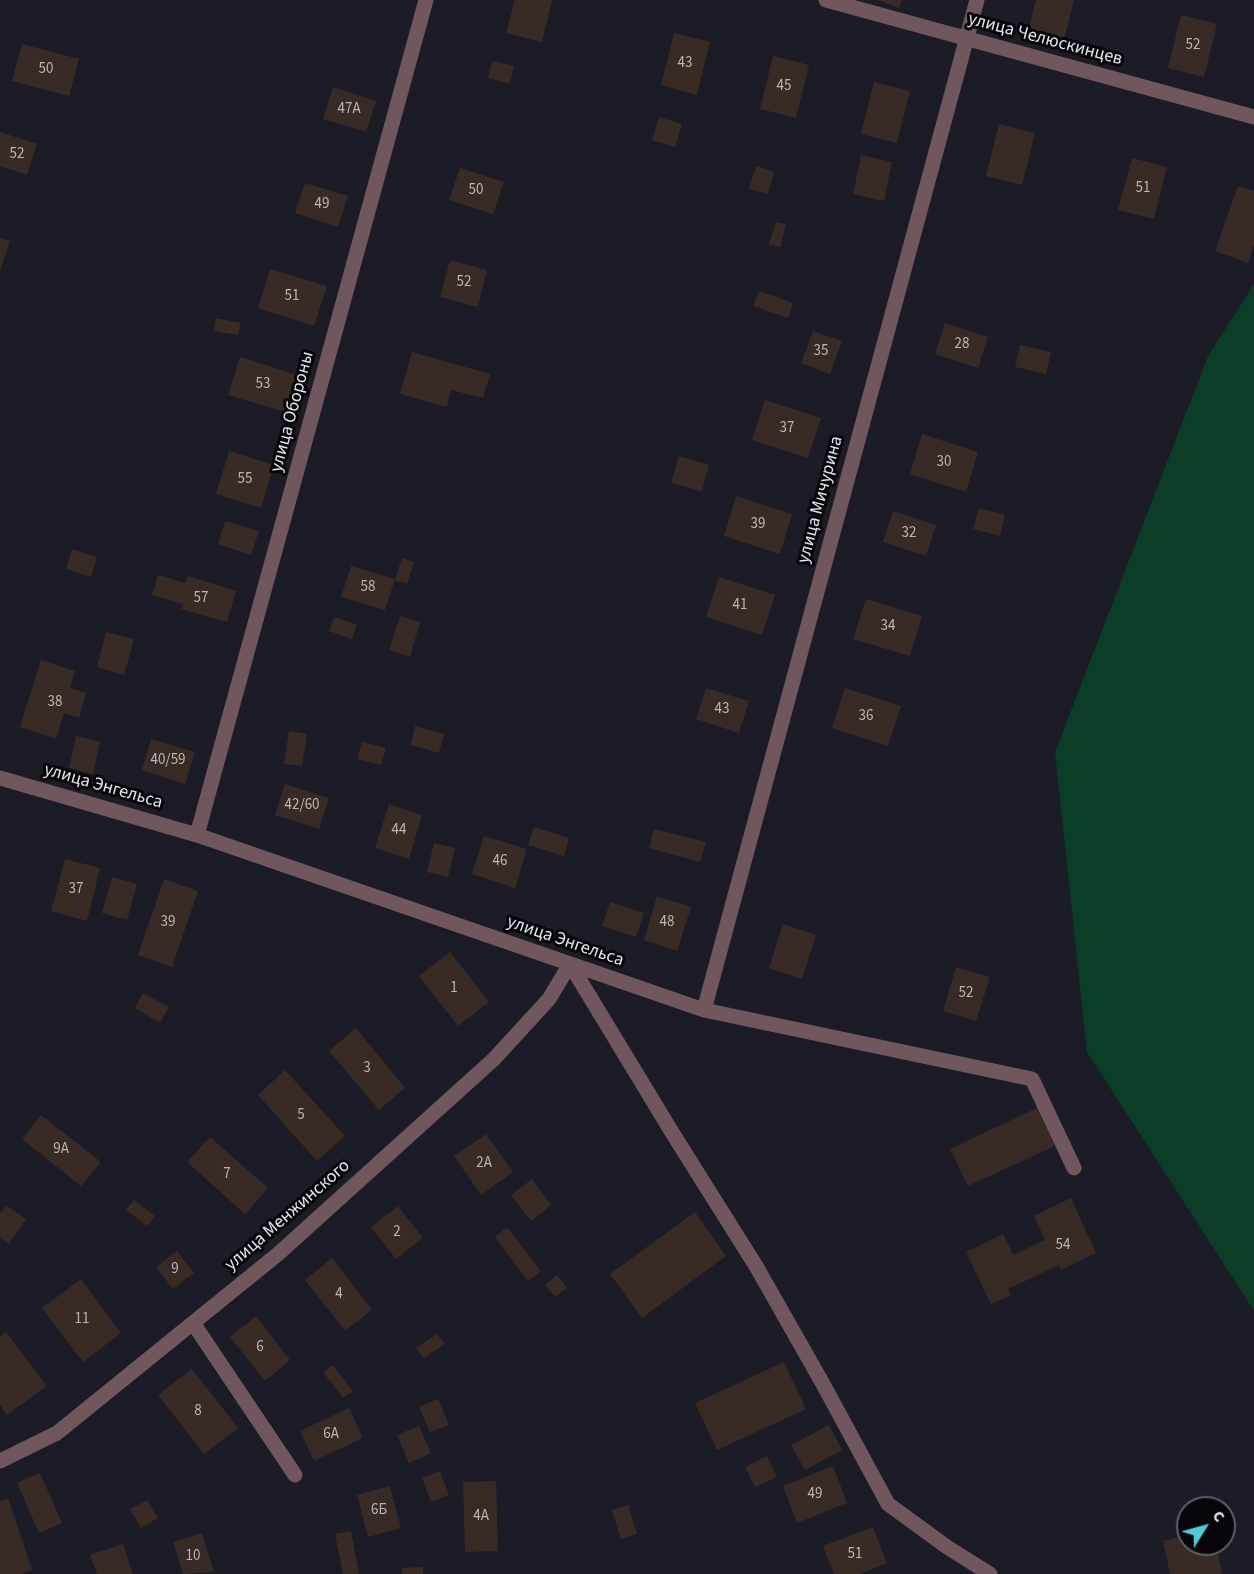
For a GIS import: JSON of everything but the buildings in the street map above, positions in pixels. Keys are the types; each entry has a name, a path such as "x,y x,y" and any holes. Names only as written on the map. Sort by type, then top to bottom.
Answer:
{"street":[{"name":"улица Обороны","path":"196,835 426,0"},
{"name":"улица Челюскинцев","path":"826,0 1254,117"},
{"name":"улица Мичурина","path":"704,1010 977,0"},
{"name":"улица Энгельса","path":"0,778 196,835 704,1010 1032,1079 1074,1168"},
{"name":"улица Менжинского","path":"0,1461 57,1433 278,1254 494,1059 549,999 570,964"},
{"path":"570,964 672,1134 756,1266 824,1384 888,1504 947,1547 990,1574"},
{"path":"193,1323 295,1475"}],"green space":[{"path":"1254,284 1254,1311 1087,1052 1055,752 1208,356"}]}
